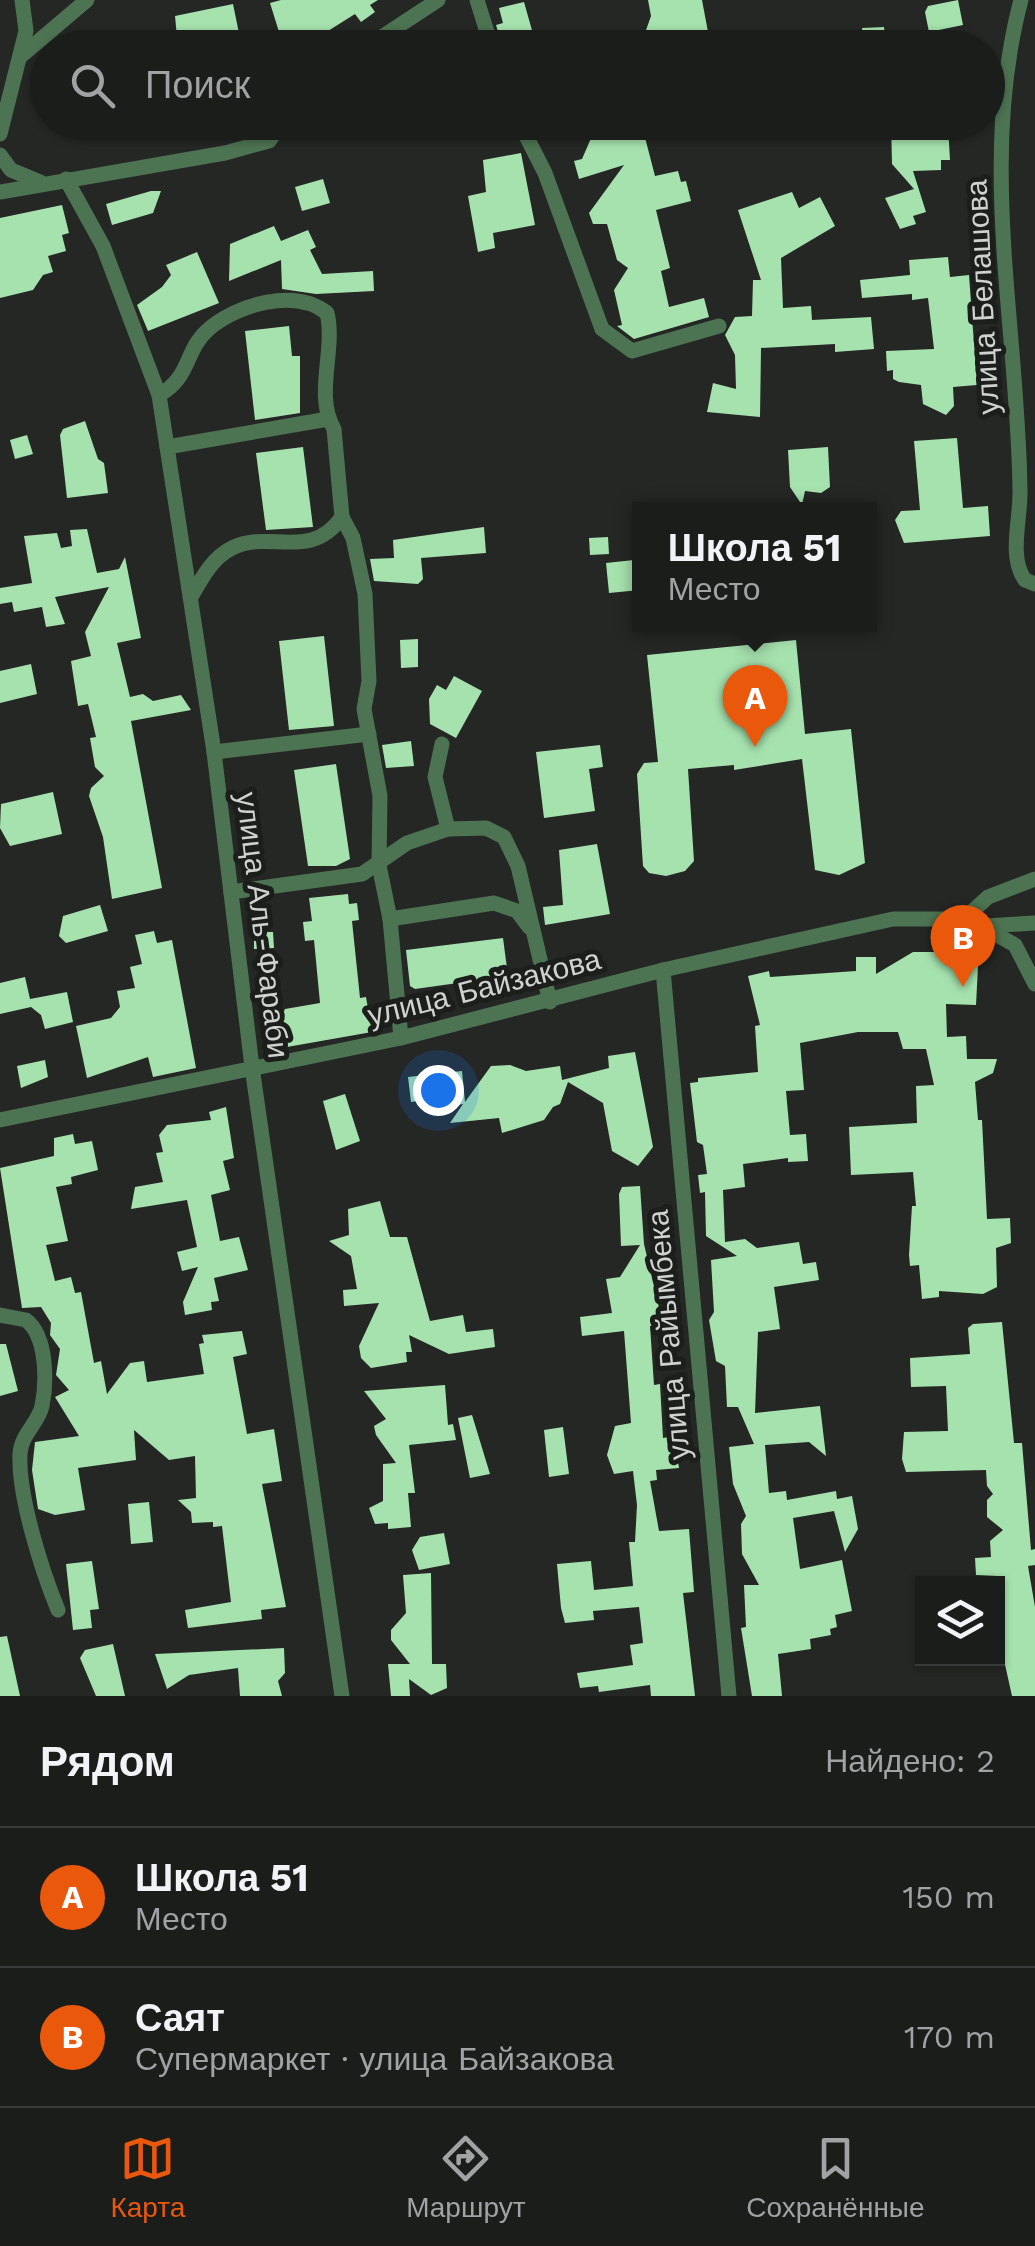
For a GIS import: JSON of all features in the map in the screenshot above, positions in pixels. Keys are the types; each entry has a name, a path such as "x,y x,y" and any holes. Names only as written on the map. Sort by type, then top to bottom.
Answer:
{"street":[{"path":"0,134 26,31 22,0"},
{"path":"52,30 87,0"},
{"path":"392,30 438,0"},
{"path":"476,0 486,30"},
{"name":"улица Белашова","path":"1005,87 1021,0"},
{"path":"21,56 30,48"},
{"path":"0,192 226,153 268,140"},
{"path":"529,140 606,334 632,351 719,326"},
{"name":"улица Белашова","path":"1003,140 1003,277 1020,489 1017,562 1026,580 1035,584"},
{"path":"0,155 10,170 44,183"},
{"name":"улица Аль-Фараби","path":"66,178 104,246 159,395 214,752 252,1067 342,1696"},
{"path":"159,395 182,378 190,354 210,328 255,307 300,300 327,313 328,419 334,429 342,517 353,538 366,594 369,681 364,709 380,796 380,865 390,919 400,1038"},
{"path":"166,447 328,419"},
{"path":"191,597 208,568 228,550 254,542 267,545 321,539 342,517"},
{"path":"214,752 369,734"},
{"path":"442,744 435,777 448,828"},
{"path":"231,892 334,880 380,865 406,842 448,828 486,828 504,837 518,866 550,1002"},
{"path":"964,920 988,897 1035,879"},
{"path":"390,919 506,904 531,929"},
{"name":"улица Байзакова","path":"0,1120 400,1038 663,970 893,920 964,920 981,926 1016,945 1035,984"},
{"name":"улица Байзакова","path":"981,926 1035,923"},
{"name":"улица Райымбека","path":"663,970 728,1696"},
{"path":"0,1315 26,1320 42,1339 42,1405 20,1448 20,1470 46,1582 58,1610"}],"building":[{"path":"378,0 370,5 375,12 361,22 355,14 330,30 278,30 270,3"},
{"path":"648,0 702,0 708,30 646,30 651,16"},
{"path":"958,0 963,25 929,30 925,12 928,6"},
{"path":"524,2 532,30 498,30 496,25 503,23 499,8"},
{"path":"233,4 238,30 176,30 175,16"},
{"path":"590,140 646,140 655,176 678,171 681,182 686,181 691,201 656,210 670,268 661,271 669,307 704,298 709,317 634,339 617,326 622,325 614,290 628,268 617,260 607,224 593,224 589,213 624,165 579,179 574,161 582,159"},
{"path":"891,140 949,140 950,160 941,160 941,170 913,171 926,212 913,216 916,224 900,229 885,198 914,189 892,164"},
{"path":"521,153 535,225 493,233 495,248 478,252 468,196 486,192 483,160"},
{"path":"323,179 330,203 302,211 295,187"},
{"path":"161,191 153,213 112,225 106,204"},
{"path":"792,192 799,208 820,197 835,226 781,258 783,308 811,306 812,320 871,317 874,349 835,352 835,344 761,348 760,417 707,412 713,383 736,389 735,355 725,335 735,317 752,316 753,280 761,280 738,210"},
{"path":"62,205 69,233 62,235 66,251 48,256 53,272 43,275 33,290 0,298 0,218"},
{"path":"274,226 281,241 308,230 316,247 310,250 322,274 373,271 374,291 316,294 282,289 281,260 229,281 230,244"},
{"path":"197,252 219,303 148,331 137,305 162,287 171,275 166,265"},
{"path":"948,257 950,277 969,275 977,385 953,387 954,406 946,415 923,404 921,385 899,382 893,379 893,370 887,371 886,351 934,349 928,298 912,300 912,294 862,298 860,280 910,275 909,260"},
{"path":"289,326 292,356 300,356 300,413 255,420 245,331"},
{"path":"85,421 98,459 104,463 108,493 67,498 60,435 63,429"},
{"path":"27,435 33,454 15,459 10,440"},
{"path":"957,438 963,508 988,506 990,536 904,543 895,520 901,511 920,510 914,441"},
{"path":"303,447 313,527 266,530 256,453"},
{"path":"828,447 830,487 821,493 805,491 800,502 790,487 788,450"},
{"path":"484,527 486,553 421,558 423,579 418,584 374,581 370,559 394,558 393,540"},
{"path":"87,529 97,573 119,569 125,557 141,638 117,643 130,697 143,694 153,701 181,695 191,710 131,721 162,888 112,899 103,837 89,796 91,788 104,776 95,767 90,738 96,737 88,704 78,706 71,661 91,656 85,632 109,587 55,597 65,624 46,627 42,607 14,612 12,602 0,604 0,588 32,583 24,536 57,533 61,548 72,546 70,530"},
{"path":"608,537 609,554 590,555 589,538"},
{"path":"632,560 632,591 609,593 606,563"},
{"path":"324,636 334,726 289,730 279,641"},
{"path":"418,639 418,667 401,668 400,640"},
{"path":"796,640 805,734 851,729 865,863 839,875 815,870 802,759 734,770 734,765 688,769 694,861 685,871 666,876 649,873 643,866 637,774 644,763 658,762 647,655"},
{"path":"31,664 37,694 0,703 0,671"},
{"path":"454,676 482,691 456,738 430,724 429,699 437,685 446,690"},
{"path":"411,741 414,766 386,768 382,745"},
{"path":"600,745 603,767 589,769 595,811 544,818 536,752"},
{"path":"336,764 350,859 336,866 308,866 294,770"},
{"path":"53,792 62,834 10,846 0,828 1,804"},
{"path":"597,844 610,914 545,925 543,907 563,905 559,850"},
{"path":"348,894 349,904 357,903 359,920 352,921 360,998 366,997 372,1032 287,1047 282,1015 285,1009 320,1003 314,940 305,941 303,922 312,921 309,898"},
{"path":"100,905 108,931 66,943 59,936 63,916"},
{"path":"154,931 157,943 172,940 196,1068 153,1077 148,1057 87,1078 76,1026 111,1018 120,1007 117,991 135,988 130,967 142,964 135,935"},
{"path":"254,932 273,932 274,948 254,949"},
{"path":"503,938 508,976 415,989 410,986 406,950"},
{"path":"913,952 945,952 945,965 978,966 976,1005 946,1004 947,1037 966,1036 967,1059 997,1059 993,1073 975,1082 978,1120 982,1120 987,1219 1010,1218 1011,1243 996,1248 997,1287 983,1294 939,1291 939,1297 922,1299 919,1265 910,1266 909,1255 912,1206 916,1206 913,1172 851,1175 849,1127 917,1123 916,1086 934,1085 926,1049 903,1049 898,1032 858,1032 800,1043 804,1090 786,1091 790,1135 806,1134 808,1161 788,1162 788,1158 743,1164 745,1187 723,1190 725,1242 745,1239 757,1248 799,1242 803,1264 816,1262 819,1280 774,1287 780,1329 758,1332 755,1413 820,1406 826,1456 809,1442 765,1445 769,1493 786,1491 787,1500 836,1491 837,1499 852,1496 858,1529 845,1552 834,1511 793,1518 800,1569 842,1560 852,1611 835,1615 837,1627 830,1629 831,1635 810,1639 811,1649 778,1654 782,1696 752,1696 741,1628 746,1627 744,1585 759,1585 742,1554 741,1524 746,1516 733,1484 729,1447 754,1444 738,1407 727,1407 725,1366 716,1361 709,1320 714,1312 711,1260 737,1256 706,1236 705,1192 700,1193 698,1175 707,1174 703,1145 697,1142 690,1083 698,1082 698,1078 758,1072 755,1026 760,1025 748,976 769,971 770,977 856,971 856,957 876,957 876,974"},
{"path":"25,977 30,999 67,992 73,1022 45,1029 41,1015 31,1007 0,1014 0,983"},
{"path":"635,1052 653,1147 638,1166 612,1151 603,1103 568,1082 560,1104 544,1120 502,1133 499,1118 450,1123 463,1104 428,1109 427,1100 411,1102 408,1077 462,1071 465,1102 491,1066 510,1065 526,1071 560,1066 562,1080 609,1068 608,1056"},
{"path":"45,1060 48,1077 21,1088 17,1066"},
{"path":"345,1094 360,1141 336,1150 323,1101"},
{"path":"226,1107 234,1158 223,1161 230,1190 211,1195 220,1241 239,1237 248,1270 214,1278 219,1301 211,1302 212,1310 185,1315 183,1302 198,1267 182,1271 177,1252 197,1247 187,1200 131,1209 135,1187 163,1182 156,1153 163,1152 159,1135 167,1125 211,1120 209,1112"},
{"path":"73,1134 75,1144 92,1141 98,1170 71,1177 72,1184 56,1187 68,1241 46,1245 55,1281 71,1277 75,1293 81,1292 94,1363 101,1361 107,1394 130,1363 144,1361 147,1382 204,1374 199,1344 204,1343 202,1335 242,1331 247,1354 233,1357 247,1434 274,1429 282,1481 262,1484 286,1607 261,1610 262,1619 188,1628 185,1610 231,1602 222,1526 213,1527 213,1522 192,1523 191,1512 178,1500 196,1498 195,1456 169,1460 134,1430 136,1460 78,1468 85,1510 55,1515 38,1509 32,1470 35,1442 79,1436 55,1397 69,1390 56,1375 60,1349 50,1335 51,1323 41,1307 22,1308 0,1168 54,1156 54,1138"},
{"path":"640,1186 644,1244 663,1325 650,1326 654,1385 660,1384 663,1438 674,1436 679,1468 656,1470 657,1480 650,1481 659,1531 689,1529 694,1592 683,1593 695,1696 651,1696 650,1685 599,1692 598,1686 580,1688 577,1673 633,1665 630,1645 643,1643 639,1607 593,1611 594,1620 565,1623 561,1608 557,1564 591,1561 594,1590 633,1586 629,1542 635,1542 637,1505 633,1471 614,1474 607,1455 615,1426 631,1423 624,1331 582,1336 580,1317 612,1313 606,1279 620,1277 640,1245 621,1246 619,1194 622,1187"},
{"path":"380,1201 390,1237 407,1237 430,1321 463,1315 466,1332 493,1329 495,1347 449,1354 409,1335 412,1352 406,1352 407,1362 371,1368 361,1358 359,1346 379,1303 344,1306 343,1290 357,1289 351,1256 329,1241 349,1235 348,1209"},
{"path":"1002,1322 1014,1443 1022,1443 1031,1550 1035,1549 1035,1565 1028,1566 1035,1607 1035,1696 1012,1696 1005,1664 1005,1576 976,1575 975,1558 991,1557 990,1541 1003,1530 987,1517 987,1500 993,1494 987,1486 986,1470 906,1472 902,1459 904,1432 948,1431 946,1386 911,1387 910,1358 970,1354 968,1328 973,1324"},
{"path":"0,1344 6,1344 18,1391 0,1396"},
{"path":"445,1385 448,1425 453,1424 456,1440 409,1445 415,1493 408,1493 411,1527 388,1529 388,1523 375,1524 369,1508 383,1501 383,1464 396,1463 376,1435 374,1426 386,1419 364,1391"},
{"path":"472,1415 490,1474 470,1478 458,1418"},
{"path":"563,1427 569,1474 549,1477 544,1430"},
{"path":"149,1502 153,1542 131,1544 128,1504"},
{"path":"444,1533 450,1564 419,1570 412,1550 420,1537"},
{"path":"92,1561 99,1609 90,1610 92,1628 73,1630 66,1564"},
{"path":"431,1573 432,1664 446,1664 447,1688 431,1695 409,1679 410,1696 391,1696 388,1664 410,1664 391,1640 391,1630 406,1613 403,1575"},
{"path":"7,1636 20,1696 0,1696 0,1637"},
{"path":"113,1644 125,1696 96,1696 80,1658 85,1650"},
{"path":"284,1648 285,1673 278,1681 282,1696 240,1696 238,1668 189,1675 167,1689 155,1654"}],"place":[{"name":"Школа 51","path":"755,747"},
{"name":"Саят","path":"963,987"}]}
